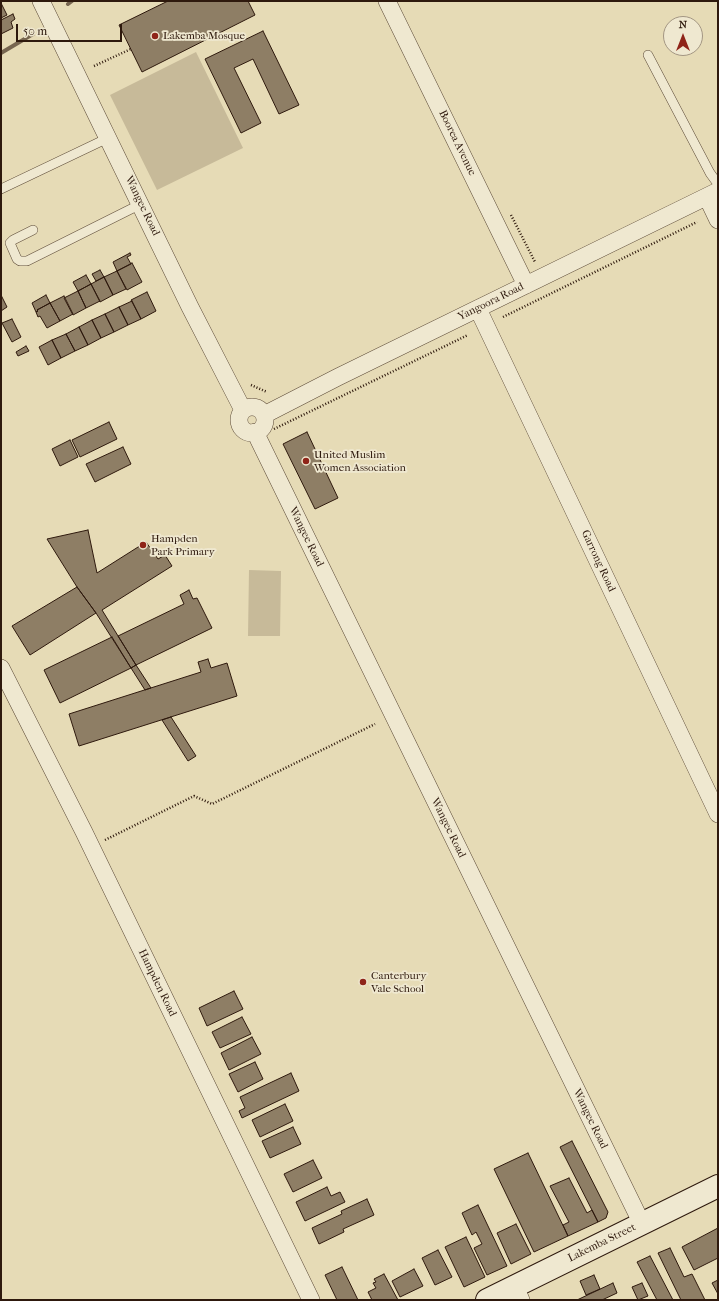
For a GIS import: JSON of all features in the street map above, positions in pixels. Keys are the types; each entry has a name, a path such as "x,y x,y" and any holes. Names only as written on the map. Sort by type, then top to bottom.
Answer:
{"main road":[{"name":"Lakemba Street","path":"486,1300 518,1293 642,1224 718,1186"}],"street":[{"name":"Wangee Road","path":"41,1 190,307 243,410"},
{"name":"Boorea Avenue","path":"388,1 526,285"},
{"name":"Yangoora Road","path":"264,415 712,194"},
{"path":"712,194 718,220"},
{"name":"Garrong Road","path":"478,309 718,814"},
{"path":"255,407 259,409 265,418 261,429 255,432 247,431 241,425 240,417 243,410 255,407"},
{"name":"Wangee Road","path":"255,432 642,1224"},
{"name":"Hampden Road","path":"1,668 84,832 311,1300"}],"lane":[{"path":"648,55 710,173 718,184"},
{"path":"1,189 108,138"},
{"path":"33,230 10,243 17,259 22,262 27,261 141,204"}],"path":[{"path":"94,66 131,48"},
{"name":"Yangoora Road","path":"503,317 697,222"},
{"name":"Yangoora Road","path":"272,430 468,335"},
{"path":"251,385 267,392"},
{"path":"105,840 194,796 212,804 375,724"}],"shaded area":[{"path":"196,52 243,148 157,190 110,95"},
{"path":"249,570 281,571 280,636 248,636"}],"building":[{"path":"168,1 248,1 255,15 142,72 119,25"},
{"path":"1,3 7,15 1,18"},
{"path":"13,14 15,19 11,22 13,28 1,34 1,20"},
{"path":"263,31 299,105 279,114 253,59 234,68 261,123 241,133 205,59"},
{"path":"130,253 131,255 127,257 131,264 117,271 113,262"},
{"path":"132,263 142,282 127,290 117,271"},
{"path":"100,270 104,277 96,281 92,274"},
{"path":"117,271 126,289 113,295 104,277"},
{"path":"86,275 91,284 78,291 73,282"},
{"path":"104,277 113,295 100,302 91,284"},
{"path":"91,284 100,301 86,308 78,291"},
{"path":"78,291 86,308 73,315 64,298"},
{"path":"147,292 156,311 141,319 131,300"},
{"path":"1,295 7,307 1,311"},
{"path":"46,295 50,303 36,312 32,303"},
{"path":"64,296 73,314 60,321 50,303"},
{"path":"132,301 141,319 128,325 119,307"},
{"path":"50,303 60,321 47,328 36,312"},
{"path":"119,307 128,325 114,332 105,314"},
{"path":"105,314 114,332 101,338 92,320"},
{"path":"12,319 21,337 12,342 2,323"},
{"path":"92,320 101,338 88,345 79,327"},
{"path":"79,327 88,345 75,351 66,334"},
{"path":"66,334 75,351 61,358 52,340"},
{"path":"52,340 61,358 48,365 39,347"},
{"path":"26,346 29,351 18,356 16,352"},
{"path":"109,422 117,439 80,457 72,440"},
{"name":"United Muslim Women Association","path":"307,432 338,498 315,509 283,444"},
{"path":"70,440 78,457 60,466 52,449"},
{"path":"123,447 131,464 95,482 86,464"},
{"path":"88,530 97,573 146,542 158,559 165,555 172,566 102,610 136,665 131,668 47,539"},
{"path":"77,587 96,613 30,655 12,626"},
{"path":"189,590 193,599 197,598 212,628 136,665 118,636 184,604 180,595"},
{"path":"112,637 131,668 60,703 44,670"},
{"path":"208,659 211,668 227,663 237,696 79,746 69,714 201,672 198,662"},
{"path":"136,665 151,688 145,690 131,668"},
{"path":"171,717 196,756 188,761 162,720"},
{"path":"234,991 243,1009 207,1026 199,1008"},
{"path":"242,1017 251,1034 220,1048 212,1032"},
{"path":"252,1037 261,1054 229,1070 221,1053"},
{"path":"255,1062 263,1079 238,1092 229,1074"},
{"path":"291,1073 299,1091 242,1118 239,1111 245,1108 240,1097"},
{"path":"285,1104 293,1121 260,1137 252,1120"},
{"path":"293,1127 301,1144 270,1158 262,1141"},
{"path":"572,1141 608,1212 606,1218 598,1222 560,1147"},
{"path":"528,1153 568,1236 534,1252 494,1169"},
{"path":"313,1160 322,1178 293,1192 284,1174"},
{"path":"569,1178 587,1213 592,1210 598,1222 568,1236 563,1225 569,1222 550,1186"},
{"path":"327,1187 331,1196 340,1192 345,1202 305,1221 296,1202"},
{"path":"367,1199 374,1215 343,1229 344,1232 319,1244 312,1228 342,1214 341,1211"},
{"path":"478,1205 507,1266 487,1275 474,1248 482,1244 476,1232 472,1235 462,1213"},
{"path":"516,1224 531,1254 511,1264 497,1233"},
{"path":"718,1228 718,1258 694,1270 682,1247"},
{"path":"466,1237 485,1277 464,1287 445,1247"},
{"path":"670,1248 684,1277 692,1274 705,1300 681,1300 658,1253"},
{"path":"438,1250 452,1277 435,1285 422,1258"},
{"path":"650,1256 673,1300 657,1300 637,1262"},
{"path":"342,1267 358,1300 337,1300 325,1275"},
{"path":"414,1269 423,1286 400,1297 392,1281"},
{"path":"384,1274 398,1300 372,1300 368,1292 376,1288 373,1283 376,1282 374,1279"},
{"path":"594,1275 600,1289 586,1295 580,1281"},
{"path":"718,1280 718,1294 712,1283"},
{"path":"613,1283 617,1293 602,1300 577,1300"},
{"path":"642,1283 648,1296 638,1300 632,1287"}],"waterway":[{"path":"68,4 72,1"},
{"path":"1,53 33,34"}],"place":[{"name":"Lakemba Mosque","path":"155,36"},
{"name":"United Muslim Women Association","path":"306,461"},
{"name":"Hampden Park Primary","path":"143,545"},
{"name":"Canterbury Vale School","path":"363,982"}]}
